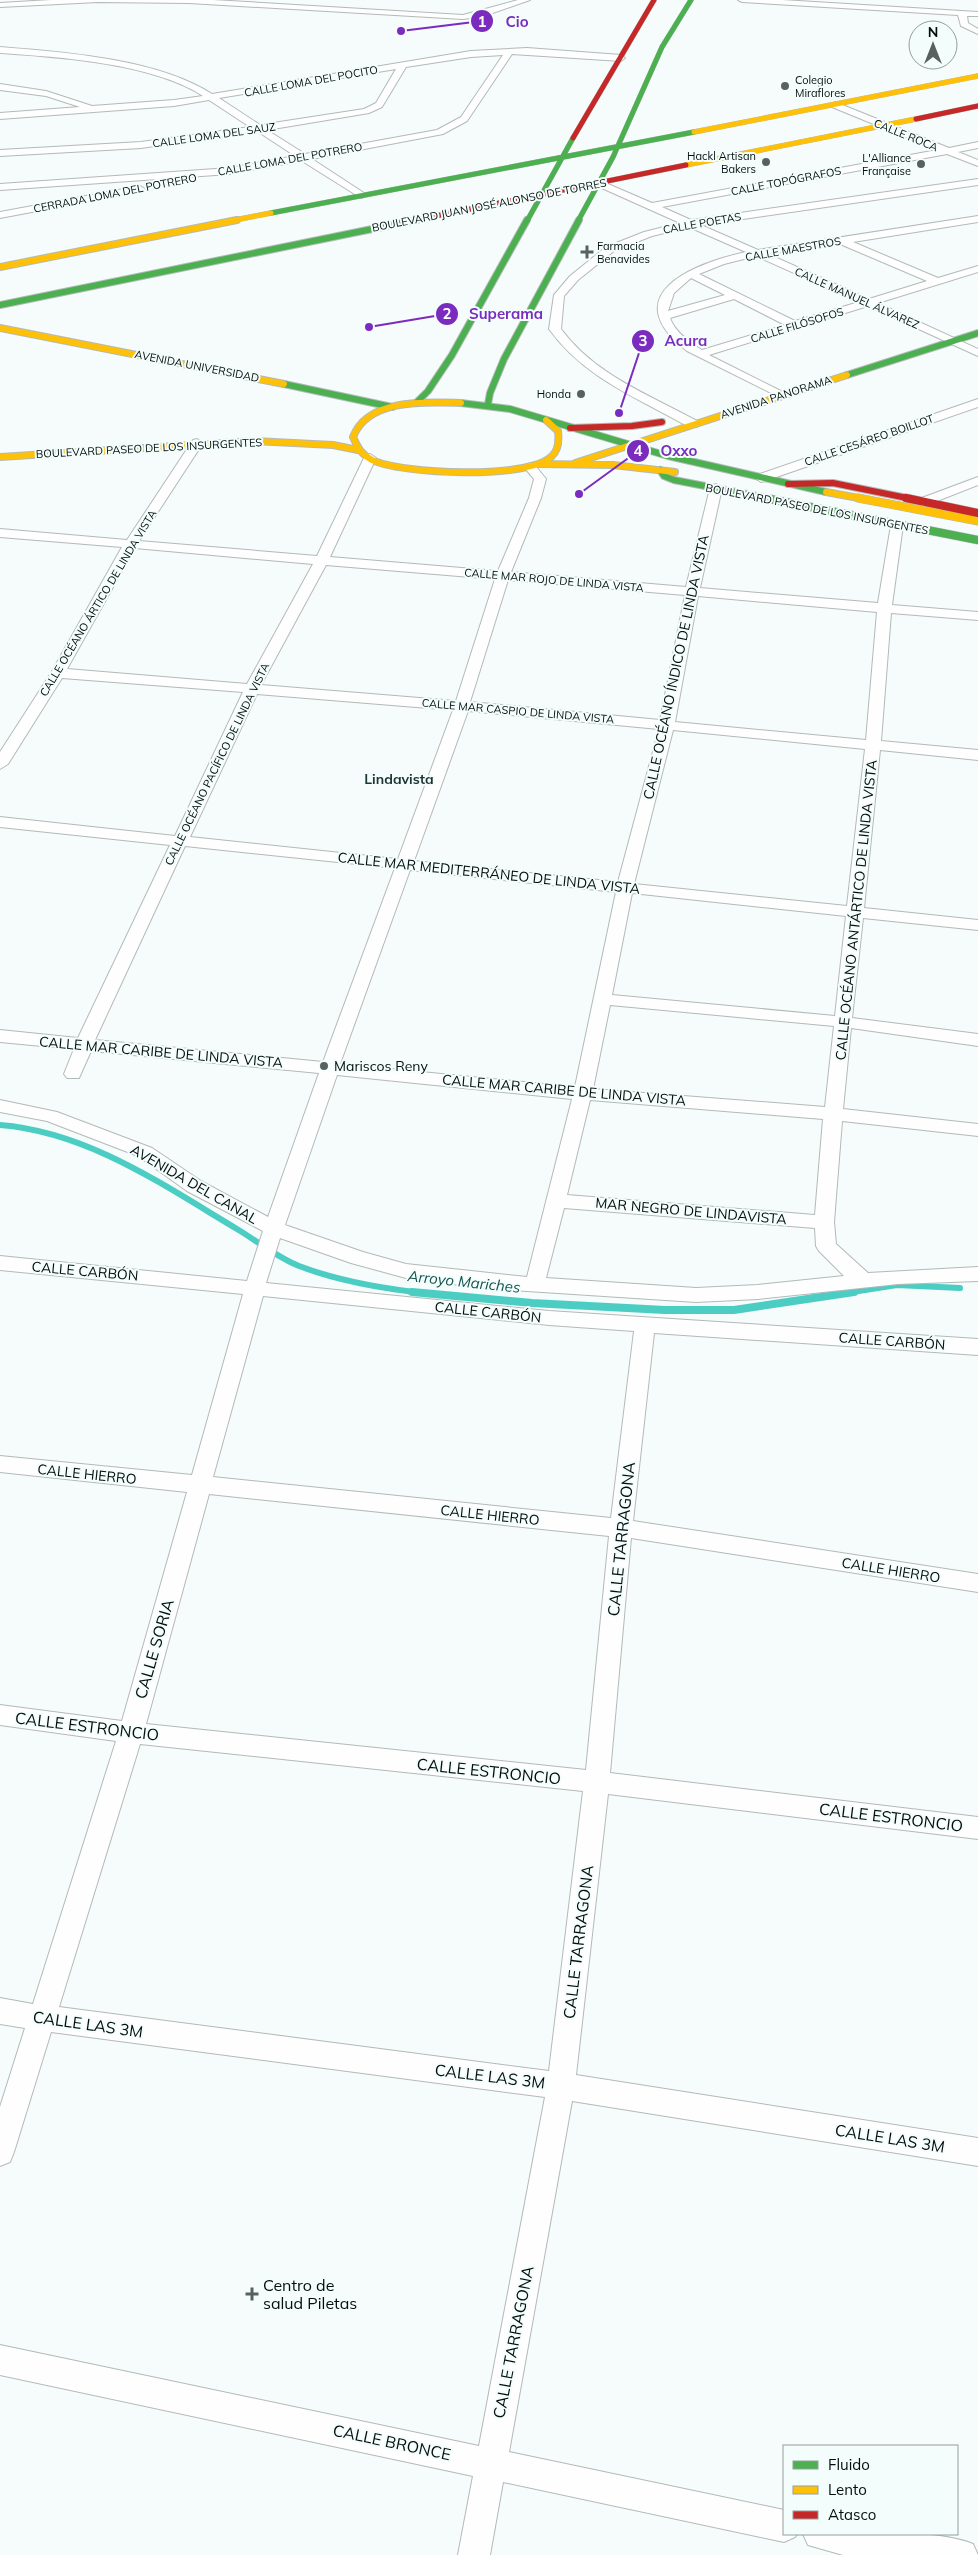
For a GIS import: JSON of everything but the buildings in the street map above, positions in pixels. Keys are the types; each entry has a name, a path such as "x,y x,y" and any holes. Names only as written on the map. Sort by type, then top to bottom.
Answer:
{"street":[{"path":"0,5 98,0 235,2 463,17 481,14 526,0"},
{"path":"416,403 428,391 452,355 572,139 654,0"},
{"path":"488,404 490,393 504,359 598,183 662,47 691,0"},
{"path":"742,0 978,14"},
{"path":"962,13 964,24 978,32"},
{"path":"0,50 55,54 143,69 181,82 212,97 361,195"},
{"name":"CALLE LOMA DEL POCITO","path":"0,116 93,110 212,97 471,54 510,51 621,58"},
{"name":"CALLE LOMA DEL POTRERO","path":"230,171 414,138 455,125 464,119 510,51"},
{"name":"CALLE LOMA DEL SAUZ","path":"0,153 142,145 261,129 374,108 379,105 403,65"},
{"path":"0,267 361,195 835,106 978,76"},
{"path":"0,87 45,93 74,101 93,110"},
{"path":"852,102 853,106 888,124"},
{"name":"CALLE ROCA","path":"835,106 888,124 946,151 978,163"},
{"name":"BOULEVARD JUAN JOSÉ ALONSO DE TORRES","path":"0,305 978,106"},
{"path":"509,167 572,139"},
{"name":"CALLE TOPÓGRAFOS","path":"653,206 978,145"},
{"name":"CERRADA LOMA DEL POTRERO","path":"0,215 158,181 230,171"},
{"path":"0,187 158,181"},
{"name":"CALLE POETAS","path":"693,424 596,372 575,355 555,328 559,295 595,259 610,249 633,239 691,223 978,182"},
{"name":"CALLE MANUEL ÁLVAREZ","path":"598,183 869,302 978,353"},
{"name":"CALLE MAESTROS","path":"663,316 662,308 667,292 690,274 757,253 978,219"},
{"path":"841,241 936,281"},
{"name":"CALLE FILÓSOFOS","path":"701,354 978,268"},
{"path":"690,274 796,326"},
{"path":"734,296 663,316 669,328 679,340 701,354 783,395"},
{"name":"AVENIDA PANORAMA","path":"570,428 632,426 682,418 978,323"},
{"name":"AVENIDA UNIVERSIDAD","path":"0,328 234,373 392,408"},
{"name":"AVENIDA PANORAMA","path":"575,463 978,333"},
{"name":"CALLE CESÁREO BOILLOT","path":"761,478 978,402"},
{"name":"BOULEVARD PASEO DE LOS INSURGENTES","path":"392,408 416,403 488,404 523,412 570,428 677,458 788,484 978,521"},
{"path":"364,454 353,437 357,428 372,416 392,408"},
{"path":"535,465 550,458 559,444 558,431 546,420"},
{"path":"344,429 357,428"},
{"path":"655,436 677,458"},
{"name":"BOULEVARD PASEO DE LOS INSURGENTES","path":"0,457 197,444 297,442 364,454 403,467 447,473 489,472 535,465 575,463 660,470 978,530"},
{"name":"CALLE OCÉANO ÁRTICO DE LINDA VISTA","path":"0,764 58,673 130,545 197,444"},
{"name":"CALLE OCÉANO PACÍFICO DE LINDA VISTA","path":"73,1074 84,1045 252,688 321,561 364,454"},
{"name":"CALLE SORIA","path":"0,2152 131,1733 263,1259 330,1068 462,706 503,576 535,498 540,478 535,465"},
{"name":"BOULEVARD PASEO DE LOS INSURGENTES","path":"660,470 664,476 674,480 978,540"},
{"path":"923,502 978,481"},
{"name":"BOULEVARD PASEO DE LOS INSURGENTES","path":"788,484 833,483 978,513"},
{"name":"CALLE OCÉANO ÍNDICO DE LINDA VISTA","path":"535,1284 558,1200 583,1093 625,888 667,725 692,592 716,488"},
{"name":"CALLE OCÉANO ANTÁRTICO DE LINDA VISTA","path":"863,1280 837,1259 826,1246 824,1222 833,1114 845,1022 873,745 884,610 898,524"},
{"name":"CALLE MAR ROJO DE LINDA VISTA","path":"0,533 884,610 978,616"},
{"name":"CALLE MAR CASPIO DE LINDA VISTA","path":"58,673 462,706 978,755"},
{"name":"CALLE MAR MEDITERRÁNEO DE LINDA VISTA","path":"0,822 978,925"},
{"path":"602,999 845,1022 978,1040"},
{"name":"CALLE MAR CARIBE DE LINDA VISTA","path":"0,1036 583,1093 833,1114 978,1130"},
{"name":"AVENIDA DEL CANAL","path":"0,1106 50,1116 97,1132 145,1152 194,1186 273,1233 406,1271 443,1277 696,1295 758,1292 863,1280 978,1274"},
{"name":"MAR NEGRO DE LINDAVISTA","path":"558,1200 824,1222"},
{"name":"CALLE CARBÓN","path":"0,1263 255,1287 549,1318 978,1347"},
{"name":"CALLE TARRAGONA","path":"474,2555 560,2086 597,1782 621,1528 645,1324"},
{"name":"CALLE HIERRO","path":"0,1464 621,1528 978,1583"},
{"name":"CALLE ESTRONCIO","path":"0,1715 131,1733 597,1782 978,1828"},
{"name":"CALLE LAS 3M","path":"0,2011 560,2086 978,2152"},
{"name":"CALLE BRONCE","path":"0,2360 783,2526"},
{"path":"824,2535 891,2549 962,2555"}],"waterway":[{"name":"Arroyo Mariches","path":"0,1125 64,1138 124,1163 181,1195 291,1263 329,1276 425,1293"},
{"name":"Arroyo Mariches","path":"846,1293 897,1285 960,1288"},
{"name":"Arroyo Mariches","path":"412,1292 532,1303 665,1310 734,1310 854,1292"}],"traffic: fast":[{"path":"488,404 490,393 504,359 613,157 662,47 691,0"},
{"path":"271,213 694,132"},
{"path":"416,403 428,391 452,355 573,138"},
{"path":"0,305 387,226"},
{"path":"847,375 978,333"},
{"path":"284,384 392,407"},
{"path":"461,403 510,409 668,456 826,492"},
{"path":"660,470 664,476 674,480 978,540"}],"traffic: slow":[{"path":"694,132 978,76"},
{"path":"686,165 916,119"},
{"path":"0,267 271,213"},
{"path":"0,328 284,384"},
{"path":"575,463 847,375"},
{"path":"461,403 422,403 381,411 369,416 360,423 353,437 359,451 373,460 394,467 422,471 482,472 533,465 549,459 558,447 558,431 546,420"},
{"path":"0,457 254,441 333,445 358,450"},
{"path":"539,464 613,465 675,472"},
{"path":"826,492 978,521"}],"traffic: jam":[{"path":"573,138 654,0"},
{"path":"916,119 978,106"},
{"path":"387,226 686,165"},
{"path":"570,428 632,426 662,422"},
{"path":"788,484 833,483 978,513"}],"place":[{"name":"Cio","path":"401,31"},
{"name":"Colegio Miraflores","path":"785,86"},
{"name":"Hackl Artisan Bakers","path":"766,162"},
{"name":"L'Alliance Française","path":"921,164"},
{"name":"Farmacia Benavides","path":"587,252"},
{"name":"Superama","path":"369,327"},
{"name":"Honda","path":"581,394"},
{"name":"Acura","path":"619,413"},
{"name":"Oxxo","path":"579,494"},
{"name":"Mariscos Reny","path":"324,1066"},
{"name":"Centro de salud Piletas","path":"252,2294"}],"district":[{"name":"Lindavista","path":"399,779"}]}
